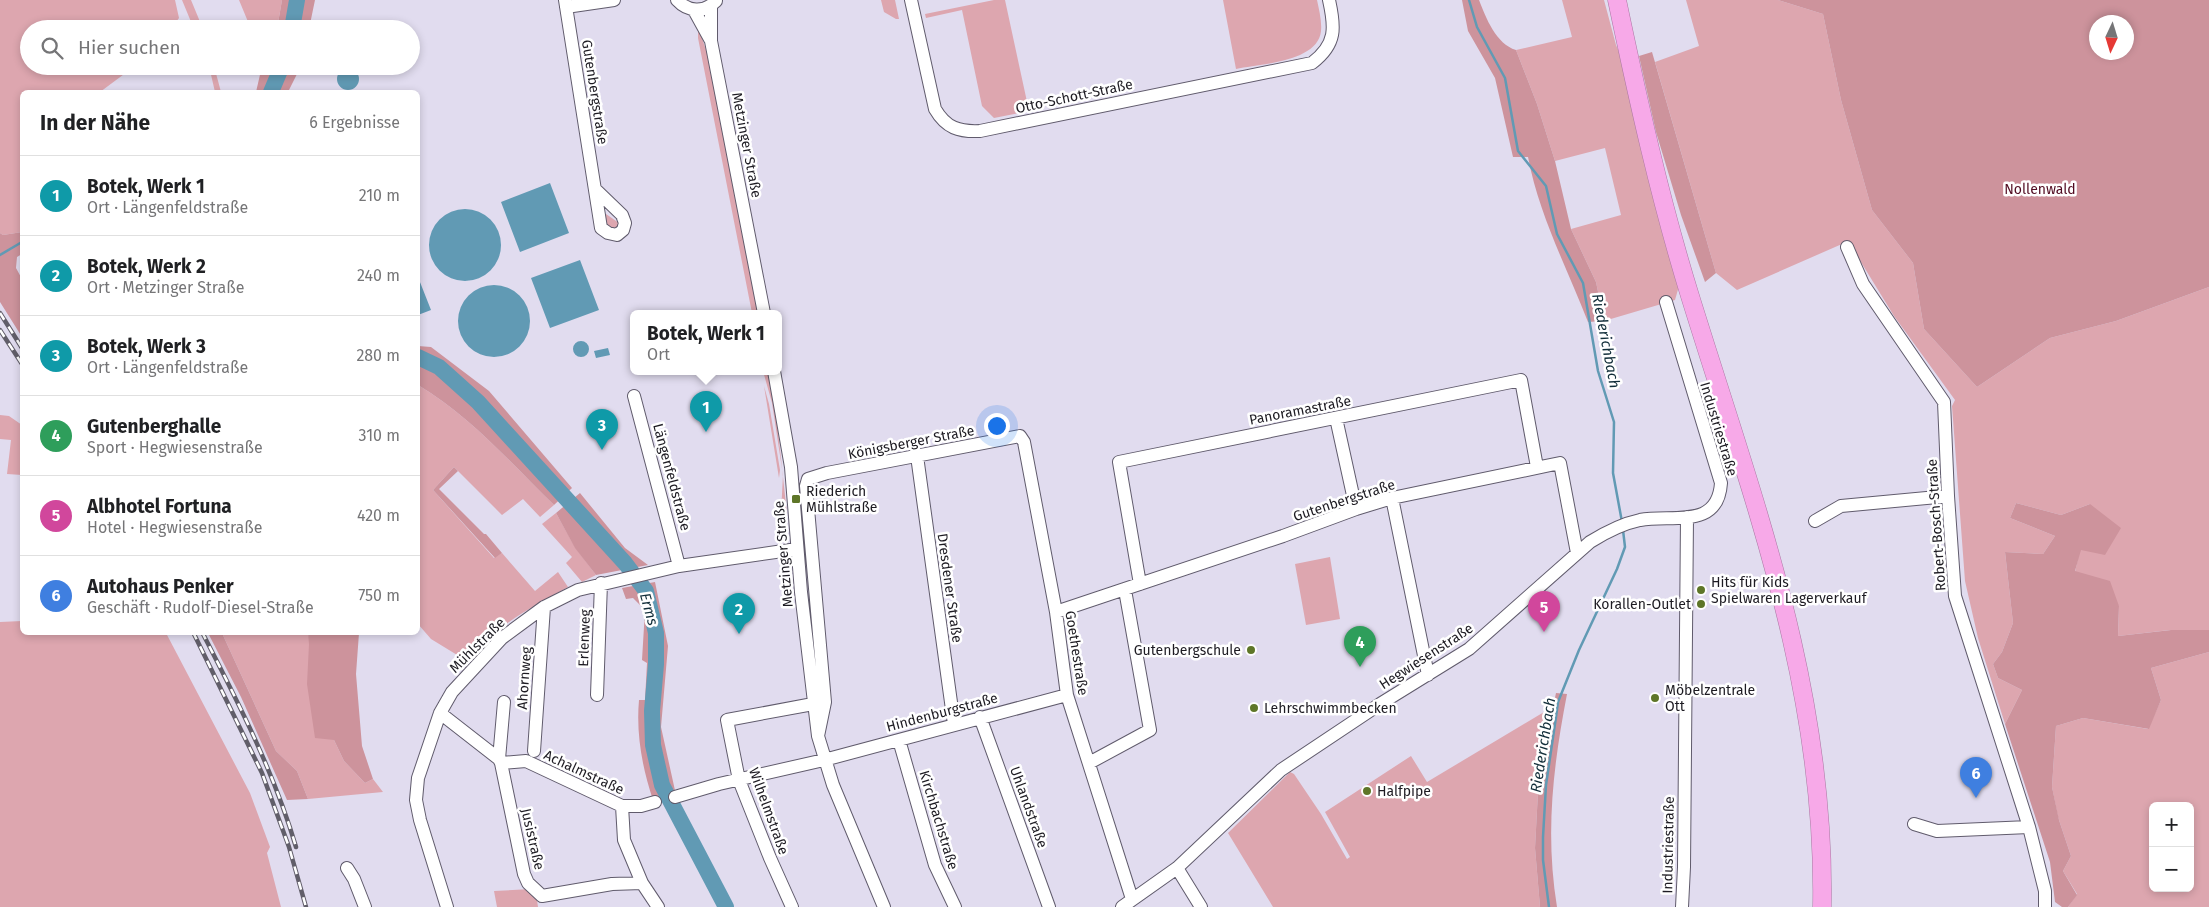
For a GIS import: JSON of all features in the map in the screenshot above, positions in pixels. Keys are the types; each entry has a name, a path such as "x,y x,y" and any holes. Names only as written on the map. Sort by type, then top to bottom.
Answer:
{"highway":[{"path":"1617,0 1653,165 1672,236 1760,513 1788,618 1810,733 1820,826 1822,907"}],"street":[{"path":"566,4 614,0"},
{"path":"677,0 685,8 694,10 714,3"},
{"name":"Otto-Schott-Straße","path":"911,0 935,109 940,118 949,126 968,131 980,131 1312,63 1322,56 1330,44 1334,22 1329,0"},
{"name":"Metzinger Straße","path":"714,3 711,41 763,310"},
{"name":"Gutenbergstraße","path":"566,4 601,228 608,233 617,235 623,230 625,223 622,215 595,189"},
{"name":"Metzinger Straße","path":"694,10 711,41"},
{"name":"Robert-Bosch-Straße","path":"1847,246 1863,284 1944,402 1948,496 1956,596 2029,827 2046,891 2045,907"},
{"name":"Industriestraße","path":"1666,302 1721,483 1720,495 1710,510 1701,515 1687,517 1682,907"},
{"name":"Metzinger Straße","path":"775,375 791,467 797,549 818,736 824,760 884,907"},
{"name":"Panoramastraße","path":"1140,584 1119,462 1521,380 1537,467"},
{"name":"Längenfeldstraße","path":"634,396 679,566"},
{"path":"1336,418 1356,509"},
{"name":"Königsberger Straße","path":"808,480 827,473 1020,436"},
{"name":"Goethestraße","path":"1020,436 1024,442 1056,612 1067,695 1089,763 1127,903"},
{"name":"Dresdener Straße","path":"917,456 954,724"},
{"name":"Gutenbergstraße","path":"1056,612 1392,498 1560,463 1577,553"},
{"name":"Metzinger Straße","path":"808,480 806,486 825,702 818,736"},
{"path":"1815,521 1842,506 1948,496"},
{"path":"1392,498 1428,674"},
{"name":"Hegwiesenstraße","path":"1127,903 1177,868 1281,770 1374,708 1476,644 1577,553 1622,525 1650,519 1687,517"},
{"name":"Mühlstraße","path":"447,907 420,820 416,800 418,778 440,712 458,685 502,638 544,607 578,590 679,566 797,549"},
{"name":"Erlenweg","path":"597,695 602,583"},
{"path":"1089,763 1150,730 1125,590"},
{"name":"Ahornweg","path":"534,751 544,607"},
{"name":"Hindenburgstraße","path":"675,797 719,784 824,760 1067,695"},
{"name":"Jusistraße","path":"504,702 500,761 524,874 528,883 542,902 612,884 642,882"},
{"name":"Wilhelmstraße","path":"792,907 739,780 726,720 813,704"},
{"path":"440,712 500,761"},
{"name":"Uhlandstraße","path":"980,717 1049,907"},
{"name":"Kirchbachstraße","path":"899,740 935,865 955,907"},
{"name":"Achalmstraße","path":"500,761 526,761 622,806 641,806 655,802"},
{"path":"622,806 624,840 642,882 658,907"},
{"path":"1914,824 1937,831 1958,832 2029,827"},
{"path":"347,868 354,879 365,907"},
{"path":"1177,868 1201,907"}],"shaded area":[{"path":"0,0 175,0 179,18 178,20 20,20 20,75 123,75 103,90 20,90 20,232 3,235 0,233"},
{"path":"182,0 191,0 199,20 190,20"},
{"path":"239,0 282,0 279,20 247,20"},
{"path":"881,0 895,0 899,19 884,12"},
{"path":"994,0 1005,0 1029,111 994,118 982,106 962,10 926,18 925,14"},
{"path":"1223,0 1317,0 1321,31 1317,41 1310,49 1299,55 1273,63 1236,69"},
{"path":"1562,0 1604,0 1616,45 1623,61 1679,286 1675,300 1604,321 1596,282 1571,229 1621,215 1605,148 1555,161 1537,104 1516,50 1572,37"},
{"path":"1686,0 1778,0 1823,14 1841,100 1872,210 1913,263 1924,329 1977,387 2050,338 2116,321 2209,287 2209,630 2170,630 2118,636 2119,606 2075,572 2090,504 2061,515 2016,503 2010,518 2055,536 2043,554 2005,552 2013,623 2002,652 1993,664 1998,678 2022,690 2005,724 1978,638 1965,581 1952,406 1955,400 1894,316 1856,254 1842,244 1737,290 1716,273 1655,62 1699,46"},
{"path":"698,26 710,62 758,310 751,310 698,38"},
{"path":"211,75 216,75 220,90 215,90"},
{"path":"606,214 619,223 616,231 606,227"},
{"path":"764,375 770,375 775,403 782,470 772,403"},
{"path":"420,386 437,397 473,426 554,505 540,517 523,499 502,515 454,467 433,490 494,558 502,553 535,591 558,572 568,587 502,627 467,661 431,639 420,626"},
{"path":"764,386 769,404 780,470 779,478"},
{"path":"0,415 9,416 20,424 20,475 7,474 11,440 0,439"},
{"path":"783,476 787,514 781,513"},
{"path":"556,513 575,547 596,575 582,582 566,563 572,557 542,524"},
{"path":"1330,557 1340,619 1306,625 1295,564"},
{"path":"20,621 20,635 167,635 250,793 270,847 267,853 281,907 0,907 0,622"},
{"path":"223,635 308,635 334,740 344,761 365,783 373,779 383,792 308,799 297,771 276,751"},
{"path":"2209,652 2209,907 2068,907 2077,894 2063,871 2071,856 2058,817 2052,787 2056,726 2083,718 2148,729 2161,700 2151,668"},
{"path":"1544,712 1551,718 1539,773 1535,848 1540,907 1273,907 1228,833 1290,772 1294,774 1321,814 1347,859 1350,857 1325,812 1411,756 1427,782"},
{"path":"531,889 537,900 538,907 497,907 494,891"}],"green space":[{"path":"282,0 315,0 311,20 279,20"},
{"path":"1462,0 1479,0 1497,36 1509,47 1516,50 1537,104 1555,161 1571,229 1596,282 1604,321 1588,322 1546,220 1528,157 1513,157 1495,78 1468,31"},
{"name":"Nollenwald","path":"1778,0 2209,0 2209,287 2116,321 2050,338 1977,387 1924,329 1913,263 1872,210 1841,100 1823,14"},
{"path":"1652,52 1716,273 1705,282 1681,215 1656,132 1639,56"},
{"path":"260,75 296,75 289,90 256,90"},
{"path":"20,232 20,255 17,257 16,268 20,275 20,334 0,302 0,233 3,235"},
{"path":"420,346 431,347 489,391 572,488 554,505 473,426 437,397 420,386"},
{"path":"454,467 458,471 439,489 486,534 502,553 495,558 433,490"},
{"path":"580,493 625,548 648,565 596,575 575,548 556,513"},
{"path":"2016,503 2061,515 2090,504 2121,528 2105,555 2081,550 2075,571 2110,581 2119,606 2118,636 2171,630 2209,630 2209,652 2151,668 2161,700 2149,729 2083,718 2056,726 2052,787 2059,820 2071,856 2063,871 2077,895 2068,907 2062,907 2055,902 2050,862 2005,724 2022,690 1998,678 1993,664 2002,652 2013,623 2005,552 2043,554 2055,536 2010,518"},
{"path":"655,582 668,646 661,727 676,795 653,800 643,763 638,725 639,700 645,700 647,663 642,660 645,610 633,598 626,599 622,588"},
{"path":"209,635 223,635 276,751 297,771 308,799 287,800 241,697"},
{"path":"308,635 359,635 356,674 362,746 373,779 365,783 344,761 334,740 315,738 307,684"},
{"path":"1556,693 1567,694 1552,800 1553,880 1557,907 1540,907 1535,848 1539,773"}],"water":[{"path":"338,75 358,75 359,79 356,87 348,90 340,87 337,79"},
{"path":"550,183 569,233 520,252 501,202"},
{"path":"472,209 491,219 499,231 501,245 499,259 491,271 479,279 458,281 439,271 431,259 429,238 439,219 451,211"},
{"path":"580,260 599,310 550,328 531,278"},
{"path":"420,282 431,310 420,314"},
{"path":"501,285 520,295 528,307 530,321 528,335 520,347 508,355 487,357 468,347 460,335 458,314 468,295 480,287"},
{"path":"578,341 584,341 589,346 587,355 578,357 573,352 573,346"},
{"path":"608,348 610,355 596,358 594,351"}],"waterway":[{"name":"Erms","path":"294,20 297,0"},
{"name":"Riederichbach","path":"1469,0 1477,27 1505,78 1518,151 1546,186 1557,234 1583,283 1598,371 1614,422 1613,473 1622,522"},
{"name":"Erms","path":"272,90 278,75"},
{"path":"0,255 20,243"},
{"name":"Erms","path":"420,358 439,367 478,402 625,563 646,591 656,633 656,664 652,711 653,745 662,785 726,907"},
{"name":"Riederichbach","path":"1549,907 1543,860 1543,837 1546,785 1558,702 1579,650 1617,569 1625,547 1623,530"}],"railway":[{"path":"0,313 20,345"},
{"path":"0,330 20,361"},
{"path":"194,635 262,773 289,847 306,907"},
{"path":"204,635 242,711 266,764 296,847"}],"place":[{"name":"Botek, Werk 1","path":"706,432"},
{"name":"Botek, Werk 3","path":"602,450"},
{"name":"Riederich Mühlstraße","path":"796,499"},
{"name":"Hits für Kids Spielwaren Lagerverkauf","path":"1701,590"},
{"name":"Korallen-Outlet","path":"1701,604"},
{"name":"Albhotel Fortuna","path":"1544,632"},
{"name":"Botek, Werk 2","path":"739,634"},
{"name":"Gutenbergschule","path":"1251,650"},
{"name":"Gutenberghalle","path":"1360,667"},
{"name":"Möbelzentrale Ott","path":"1655,698"},
{"name":"Lehrschwimmbecken","path":"1254,708"},
{"name":"Halfpipe","path":"1367,791"},
{"name":"Autohaus Penker","path":"1976,798"}]}
